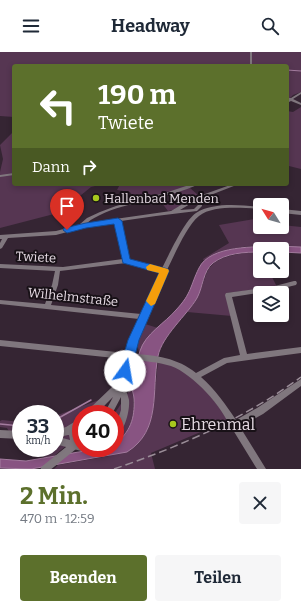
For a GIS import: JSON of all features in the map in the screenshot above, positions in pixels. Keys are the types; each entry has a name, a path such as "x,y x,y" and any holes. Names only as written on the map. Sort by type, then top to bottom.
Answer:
{"street":[{"path":"251,52 251,64"},
{"path":"289,101 301,93"},
{"path":"289,101 301,104"},
{"path":"0,176 12,174"},
{"path":"81,226 86,221 112,210 190,186"},
{"path":"169,213 190,201 231,186"},
{"path":"186,212 196,210 200,206 200,200 205,195"},
{"path":"190,201 195,201 203,212"},
{"path":"183,205 182,209 186,212"},
{"path":"114,405 132,357 144,317 185,229 197,215 203,212 224,208 253,208"},
{"path":"0,237 56,233 81,226 169,213 193,212 197,215"},
{"path":"289,212 301,213"},
{"path":"118,221 126,261"},
{"path":"0,247 6,237"},
{"name":"Twiete","path":"0,266 58,269 126,261 165,271"},
{"path":"47,306 55,285 58,269"},
{"path":"244,357 228,295 271,289 294,283"},
{"name":"Wilhelmstraße","path":"0,302 144,317"},
{"path":"0,342 132,357 178,365 195,377 221,406 262,469"},
{"path":"195,377 226,360 301,350"},
{"path":"234,426 260,411 301,382"},
{"path":"99,405 114,391 122,386"},
{"path":"122,386 126,410 124,416"},
{"path":"0,434 12,435"},
{"path":"45,469 72,447"}],"shaded area":[{"path":"0,52 301,52 301,92 293,95 289,99 289,64 12,64 12,117 0,116"},
{"path":"301,107 301,169 289,166 289,111 293,112"},
{"path":"12,133 12,186 95,186 91,187 75,200 81,207 0,228 0,172 3,159 0,145"},
{"path":"119,186 191,186 189,187 199,196 173,210 168,211 162,203 176,200 170,191 136,201 130,192 117,190"},
{"path":"253,219 253,234 289,234 289,226 301,227 301,247 289,246 289,242 253,242 253,246 226,251 204,261 203,259 229,243 219,225"},
{"path":"289,246 301,247 301,253 289,252"},
{"path":"253,247 253,252 230,255 218,260 210,266 193,305 164,341 158,356 153,409 146,433 138,443 127,452 124,453 124,435 128,430 134,413 132,383 136,364 146,339 172,315 181,304 188,294 199,268 205,260 223,251"},
{"path":"253,252 253,278 272,278 276,286 253,286 253,290 226,293 232,316 187,312 196,299 212,265 232,255"},
{"path":"145,324 158,328 149,336 139,352 137,343"},
{"path":"158,362 177,366 204,388 229,420 151,453 155,469 54,469 58,465 103,457 124,457 124,442 152,416"},
{"path":"117,384 105,405 85,405 99,400"},
{"path":"132,387 132,419 130,426 124,436 124,405 120,405"},
{"path":"72,410 72,441 64,447 64,413"},
{"path":"0,421 12,421 12,433 10,433 7,428 0,427"},
{"path":"72,453 72,457 99,457 31,469 0,468 0,459 26,461 49,457 64,457 64,454"}],"waterway":[{"path":"289,70 301,71"},
{"path":"64,415 91,400"},
{"path":"0,424 12,425"}],"railway":[{"path":"114,469 188,441 234,419 257,406 301,377"}],"slow traffic":[{"path":"150,267 165,271 151,301"}],"place":[{"name":"Hallenbad Menden","path":"96,198"},
{"name":"Ehrenmal","path":"173,424"}],"route":[{"path":"67,230 86,225 118,221 126,261 165,271 134,340 125,371"}]}
